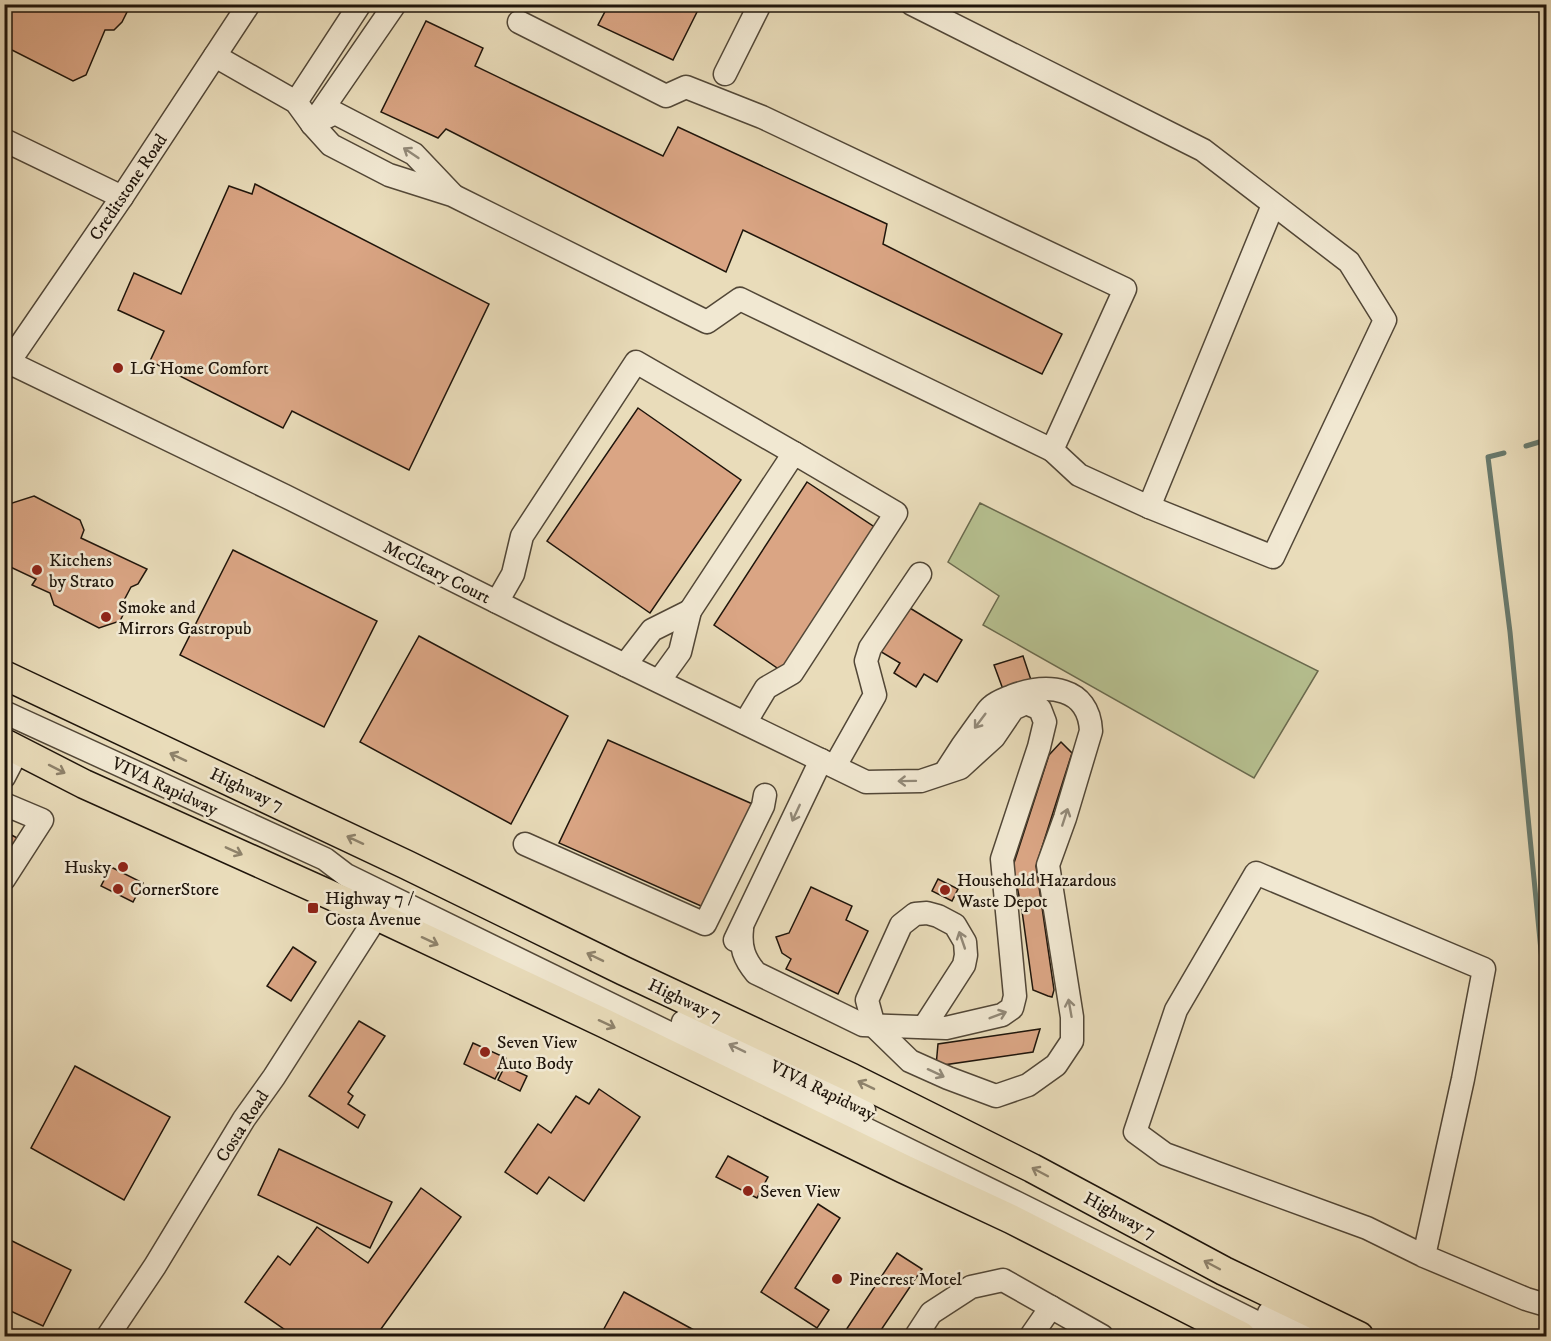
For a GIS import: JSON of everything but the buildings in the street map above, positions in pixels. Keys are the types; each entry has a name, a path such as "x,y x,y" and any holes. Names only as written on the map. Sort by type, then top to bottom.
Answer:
{"main road":[{"name":"Highway 7","path":"4,675 852,1078 1032,1168 1224,1271 1359,1336"},
{"path":"11,746 84,784 377,916 606,1024 1011,1219 1241,1336"}],"street":[{"name":"Creditstone Road","path":"6,364 122,197 249,4"},
{"path":"296,102 360,4"},
{"path":"312,124 395,4"},
{"path":"725,74 760,4"},
{"path":"215,56 296,102 331,145 383,172 452,195 707,322 740,299 1053,450 1079,475 1149,507 1273,557 1385,320 1349,262 1203,150 912,4"},
{"path":"519,22 666,96 686,87 762,117 1125,289 1053,450"},
{"path":"312,124 335,113 414,154 452,195"},
{"path":"4,140 122,197"},
{"path":"1149,507 1273,205"},
{"path":"497,602 513,573 522,536 636,362 896,513 792,673 766,688 745,723"},
{"name":"McCleary Court","path":"6,364 285,496 866,782 921,781 946,771"},
{"path":"659,681 680,652 690,611 794,453"},
{"path":"920,574 870,648 866,661 875,695 828,763 728,952 730,963 749,984 849,1034 948,1078 996,1096 1028,1085 1056,1065 1072,1041 1072,1017 1048,866 1091,731 1090,717 1083,703 1072,694 1055,689 1029,690 992,706 946,771"},
{"path":"625,665 652,630 690,611"},
{"path":"742,928 740,941 743,953 748,964 756,973 863,1026 946,1028 1002,1015 1012,1008 1015,996 1002,859 1039,747 1045,722 1040,709 1026,703 1013,709 994,737 973,758 960,768 946,771"},
{"name":"VIVA Rapidway","path":"4,712 325,859 346,875 1028,1208 1284,1336"},
{"path":"4,777 11,746"},
{"path":"525,844 705,924 762,806 765,795"},
{"path":"4,804 42,820 4,879"},
{"name":"VIVA Rapidway","path":"325,859 356,863 786,1071 1061,1208 1180,1271 1316,1336"},
{"path":"1424,1256 1464,1079 1484,969 1256,873 1176,1010 1136,1132 1165,1154 1367,1228 1424,1256 1526,1299 1546,1305"},
{"path":"910,1061 874,1026 867,1000 901,925 915,914 927,913 955,925 962,934 966,955 964,966 924,1028"},
{"name":"Costa Road","path":"108,1336 155,1266 244,1119 274,1077 377,916"},
{"path":"916,1336 931,1313 971,1287 1004,1280 1102,1336"},
{"path":"1031,1336 1051,1307"}],"green space":[{"path":"980,503 1318,671 1254,778 983,625 999,596 948,562"}],"waterway":[{"path":"1526,446 1546,440"},
{"path":"1504,453 1488,457 1510,632 1546,1002"}],"place":[{"name":"LG Home Comfort","path":"118,368"},
{"name":"Kitchens by Strato","path":"37,570"},
{"name":"Smoke and Mirrors Gastropub","path":"106,617"},
{"name":"Husky","path":"123,867"},
{"name":"CornerStore","path":"118,889"},
{"name":"Household Hazardous Waste Depot","path":"945,890"},
{"name":"Highway 7 / Costa Avenue","path":"313,908"},
{"name":"Seven View Auto Body","path":"485,1052"},
{"name":"Seven View","path":"748,1191"},
{"name":"Pinecrest Motel","path":"837,1279"}]}
